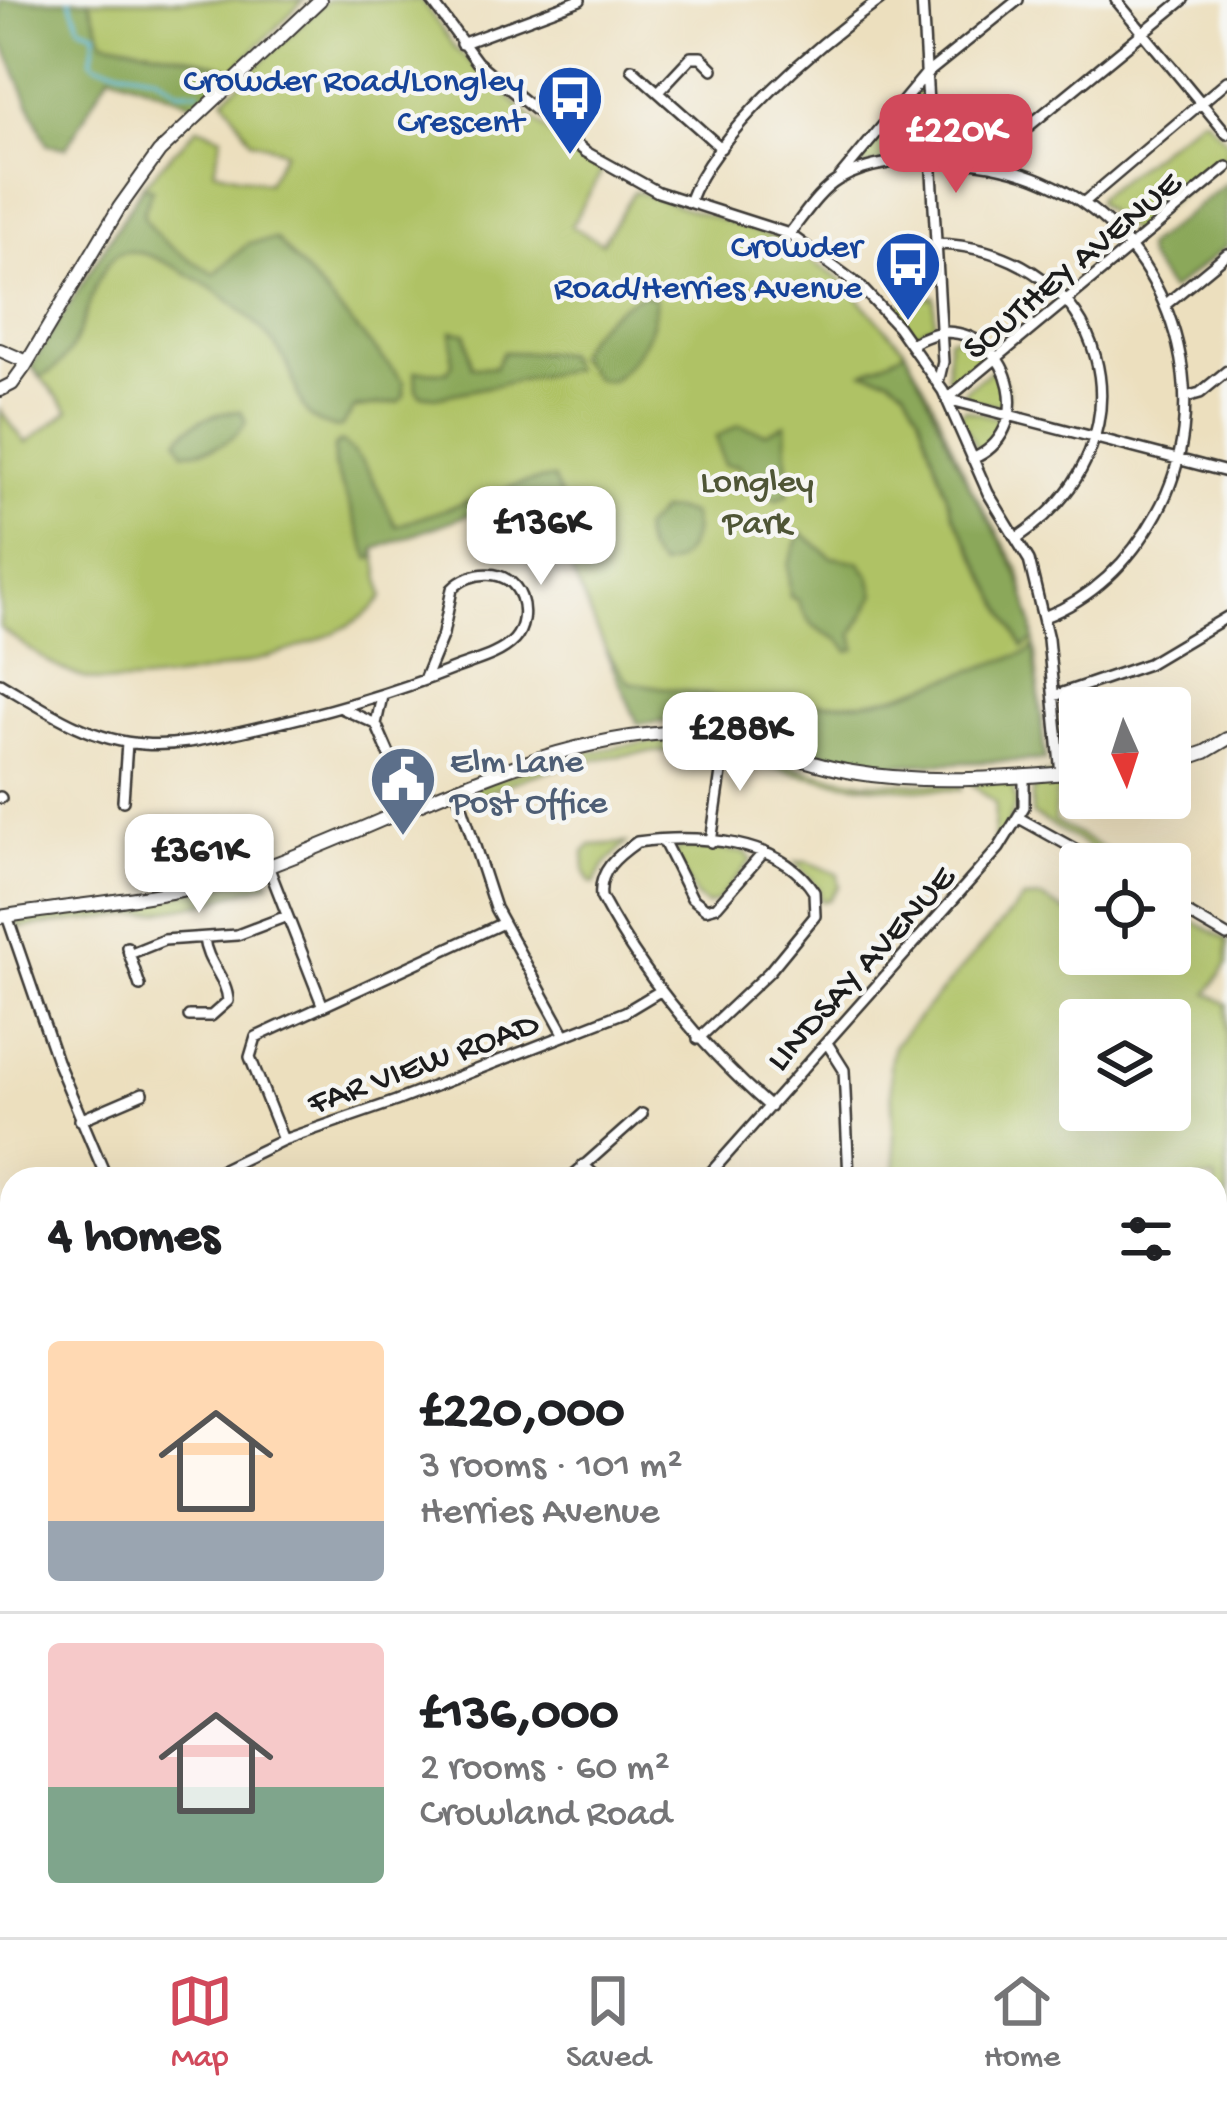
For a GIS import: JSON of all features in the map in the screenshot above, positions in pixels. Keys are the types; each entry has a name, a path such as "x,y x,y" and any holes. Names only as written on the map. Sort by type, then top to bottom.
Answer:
{"street":[{"path":"0,390 13,383 119,208 159,152 319,0"},
{"path":"431,0 461,44 495,78 597,159 644,186 789,234 860,286 910,344 938,383 972,459 1029,560 1044,616 1059,752"},
{"path":"461,44 580,0"},
{"path":"689,202 721,148 795,71 880,0"},
{"path":"922,0 943,362 938,383"},
{"path":"789,234 925,75 1018,0"},
{"path":"1116,0 1227,134"},
{"path":"992,164 997,152 1183,0"},
{"path":"658,91 691,57 700,57 713,69"},
{"path":"632,69 721,148"},
{"name":"SOUTHEY AVENUE","path":"1084,203 1227,81"},
{"path":"836,181 871,168 931,159 992,164 1024,173 1084,203 1130,249 1165,305 1180,352 1186,397 1179,460 1165,497 1126,559 1081,599 1044,616"},
{"name":"SOUTHEY AVENUE","path":"947,400 1227,167"},
{"path":"936,244 986,249 1033,271 1065,302 1098,365 1102,407 1097,437 1074,486 1051,514 1017,538"},
{"path":"1165,305 1227,254"},
{"path":"910,344 941,332 970,339 996,358 1010,383 1009,415 998,440 972,459"},
{"path":"0,350 25,361"},
{"path":"1186,397 1200,393 1227,371"},
{"path":"947,400 1227,472"},
{"path":"0,683 88,733 127,743 193,741 343,709 382,696 424,680 499,650 514,640 523,616 521,598 510,582 473,574 452,589 443,634 424,680"},
{"path":"1054,696 1148,664 1227,617"},
{"path":"382,696 376,724 407,795"},
{"path":"343,709 376,724"},
{"path":"102,1167 3,916 148,897 268,866 531,760 640,736 683,732 725,738 875,776 1059,774"},
{"path":"710,842 725,738"},
{"path":"1191,757 1227,739"},
{"path":"123,801 127,743"},
{"name":"LINDSAY AVENUE","path":"716,1167 999,848 1024,807 1024,776"},
{"path":"456,788 503,923 565,1035"},
{"path":"1019,818 1064,843"},
{"path":"663,840 692,898 706,909 717,906 764,852"},
{"path":"698,1039 769,972 815,916 816,901 808,883 782,859 764,852 710,842 637,842 608,868 600,890 660,991 698,1039 770,1107"},
{"path":"268,866 322,1004"},
{"path":"1191,915 1227,936"},
{"path":"140,986 128,951 164,940 236,935 287,916"},
{"path":"283,1140 249,1050 263,1032 503,923"},
{"path":"189,1016 211,1016 228,1001 224,984 207,957 204,938"},
{"name":"FAR VIEW ROAD","path":"227,1167 283,1140 626,1012 660,991"},
{"path":"827,1043 844,1070 848,1167"},
{"path":"80,1120 143,1094"},
{"path":"583,1165 642,1114"},
{"path":"0,1677 0,1771"}],"green space":[{"path":"0,0 89,0 103,40 234,70 203,107 110,73 66,148 47,145 0,36"},
{"path":"89,0 304,0 234,70 103,40"},
{"name":"Longley Park","path":"327,0 421,0 455,48 551,135 602,171 571,226 602,243 634,191 777,238 841,280 904,348 969,484 1020,571 1033,631 1045,760 876,765 689,720 638,724 549,519 502,502 375,549 383,597 363,616 332,634 250,662 163,679 97,681 58,667 0,628 0,410 26,443 69,411 31,366 143,185 198,127 222,136 214,170 267,183 285,151 251,140 224,98"},
{"path":"916,89 922,89 924,151 854,168"},
{"path":"1200,118 1227,141 1227,155 1133,233 1097,203 1098,197"},
{"path":"1227,183 1227,246 1170,291 1147,258 1145,247"},
{"path":"143,186 152,189 143,214 156,234 214,274 249,243 276,239 404,382 404,397 399,402 355,408 341,427 319,423 304,409 276,347 248,316 196,279 132,251 116,255 106,266 68,354 40,377 31,366"},
{"path":"642,294 655,298 643,344 611,381 595,379 576,356 580,346 603,320"},
{"path":"934,296 935,323 914,334 893,307"},
{"path":"452,331 466,333 472,367 495,367 503,352 564,353 573,369 439,397 420,395 415,371 447,372 452,364"},
{"path":"949,338 984,356 954,386 947,375"},
{"path":"904,348 1018,576 1034,640 1023,647 953,513 919,414 905,388 889,377 864,372"},
{"path":"993,369 1006,386 1005,407 965,399 965,390"},
{"path":"964,409 1002,422 989,445 978,451 960,416"},
{"path":"241,411 246,422 234,436 211,448 184,452 178,439 191,426 215,415"},
{"path":"786,424 788,495 775,500 738,466 724,465 716,437 739,425 766,433"},
{"path":"341,442 368,470 396,526 523,483 553,478 561,498 543,517 502,502 375,549 376,557 370,559 334,466 334,447"},
{"path":"660,511 691,514 693,532 683,554 661,567 647,550 643,528"},
{"path":"801,532 831,557 859,562 870,576 875,595 853,634 856,649 849,651 818,629 798,600 790,597 788,565"},
{"path":"1034,646 1045,760 876,765 689,720 638,724 605,650 629,682 766,705 865,702 896,696"},
{"path":"700,741 716,748 715,759 709,752 678,751 615,756 554,769 465,801 467,790 543,765 620,746"},
{"path":"733,748 810,772 864,782 961,785 961,790 871,786 817,778 729,754"},
{"path":"1059,774 1054,821 1094,843 1082,843 1032,814 1032,794 1040,775"},
{"path":"970,783 1012,784 1016,802 1003,841 994,838 995,803"},
{"path":"626,843 591,883 584,852 591,845"},
{"path":"680,848 746,853 752,860 717,901 707,905 697,898 673,854"},
{"path":"795,862 838,874 839,886 828,900 821,901 819,888"},
{"path":"264,875 269,883 206,903 16,928 21,918 109,909"},
{"path":"1041,898 1059,908 1059,975 1191,975 1191,920 1227,940 1227,964 1208,993 1227,1004 1227,1167 895,1167 890,1064 894,1045 1023,899"}],"waterway":[{"path":"70,0 80,26 96,32 92,60 96,64 155,75 178,91 199,91"}],"place":[{"name":"Crowder Road/Longley Crescent","path":"570,157"},
{"name":"Crowder Road/Herries Avenue","path":"908,323"},
{"name":"Elm Lane Post Office","path":"403,838"}]}
